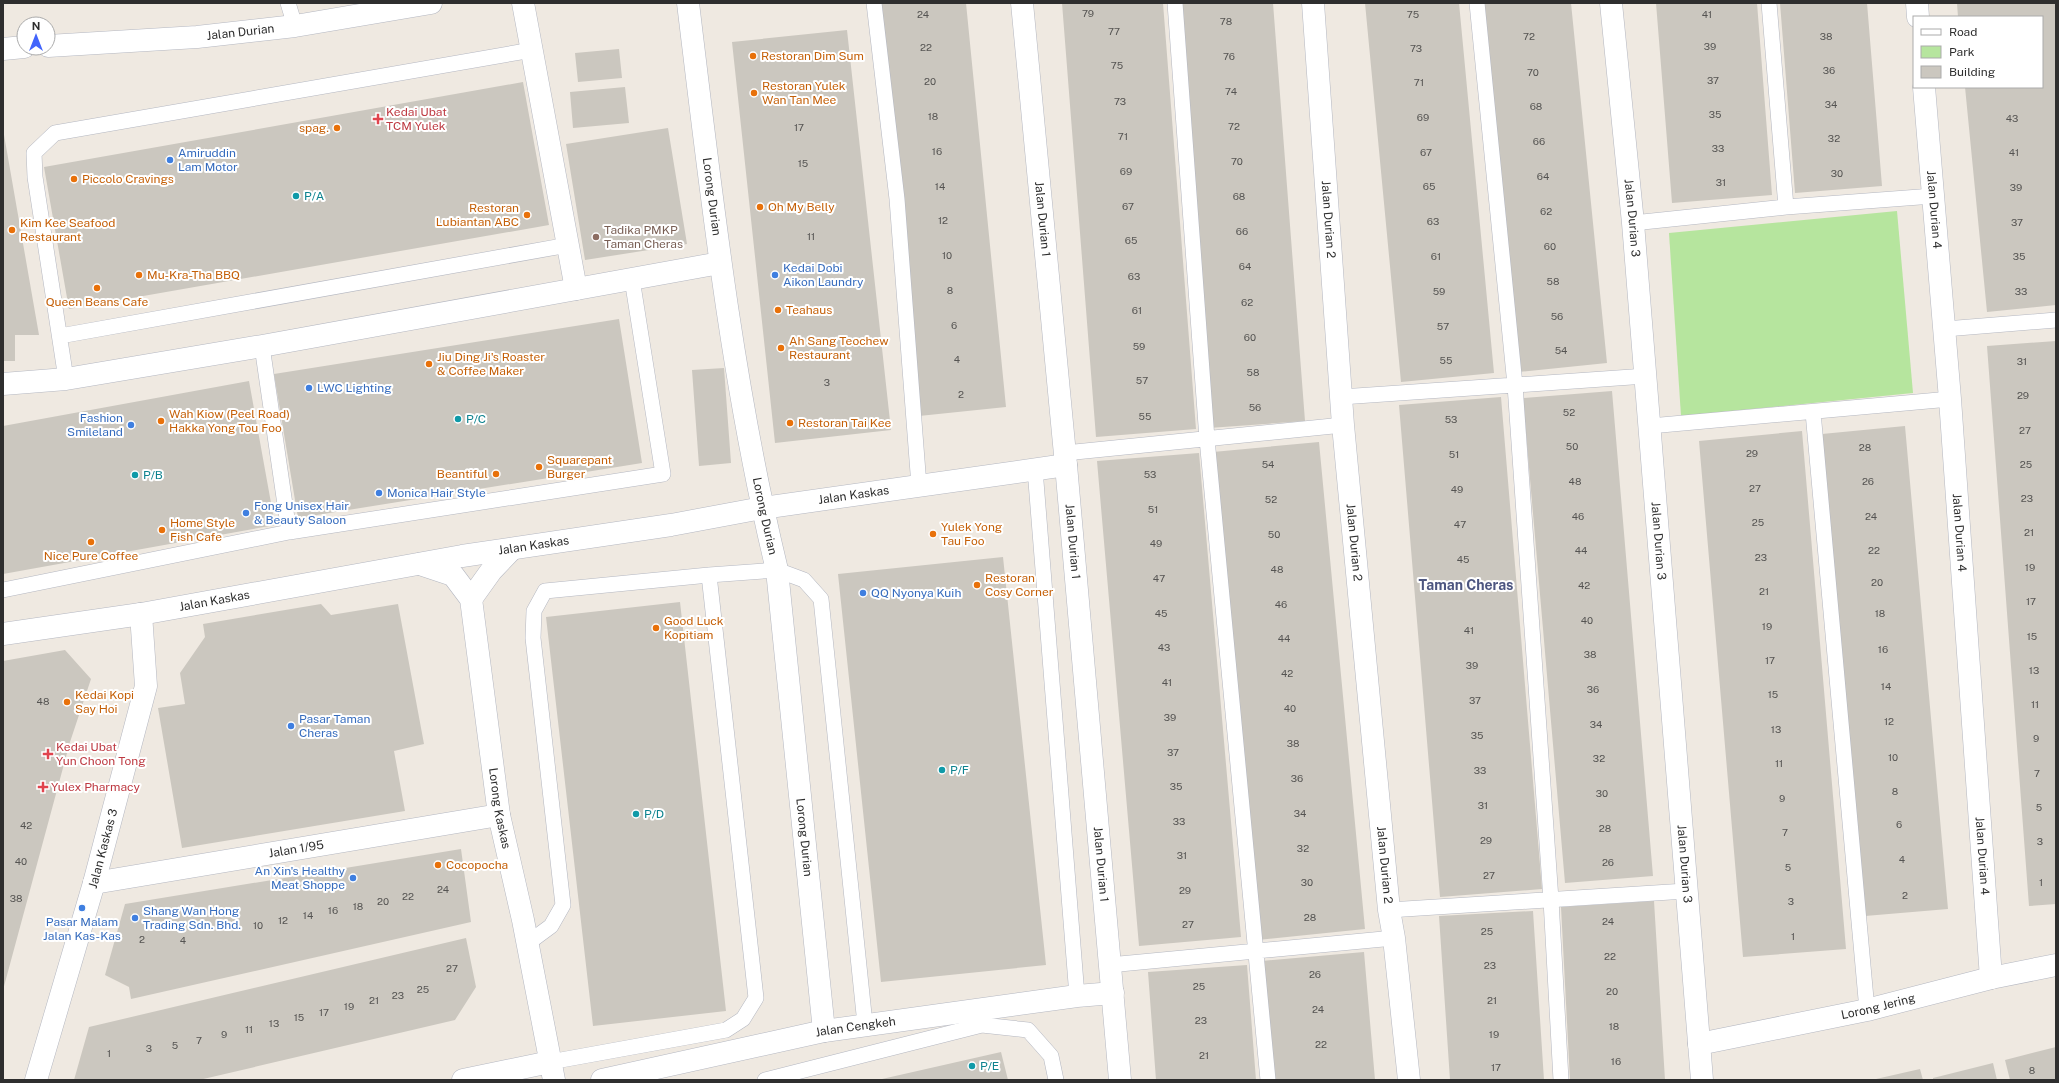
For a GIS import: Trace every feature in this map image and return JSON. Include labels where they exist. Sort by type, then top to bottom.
[{"type":"street","name":"Jalan Durian","points":[[56,46],[196,37],[295,26],[431,3]]},
{"type":"street","points":[[523,3],[576,289]]},
{"type":"street","name":"Lorong Durian","points":[[688,3],[720,263],[762,508],[777,570],[824,1031]]},
{"type":"street","name":"Jalan Durian 1","points":[[1022,3],[1065,459],[1120,1080]]},
{"type":"street","name":"Jalan Durian 2","points":[[1313,3],[1343,425],[1389,910],[1394,938],[1409,1080]]},
{"type":"street","name":"Jalan Durian 3","points":[[1611,3],[1633,223],[1646,376],[1702,1080]]},
{"type":"street","points":[[1917,3],[1918,16]]},
{"type":"street","points":[[3,49],[16,48]]},
{"type":"street","name":"Jalan Durian 4","points":[[1924,88],[1945,329],[1991,978]]},
{"type":"street","points":[[3,384],[66,379],[262,346],[720,263]]},
{"type":"street","name":"Jalan Kaskas","points":[[3,634],[140,614],[419,564],[671,525],[762,508],[1035,469],[1065,459]]},
{"type":"street","points":[[419,564],[452,575],[471,599],[491,571],[512,549]]},
{"type":"street","name":"Lorong Kaskas","points":[[471,599],[499,815],[528,943],[552,1071]]},
{"type":"street","name":"Jalan Kaskas 3","points":[[36,1080],[94,883],[146,686],[140,614]]},
{"type":"street","name":"Jalan 1/95","points":[[94,883],[499,815]]},
{"type":"street","name":"Lorong Jering","points":[[1699,1044],[1867,1010],[1991,978],[2056,965]]},
{"type":"street","name":"Jalan Cengkeh","points":[[602,1080],[824,1031],[865,1024],[1077,996],[1113,993]]},
{"type":"street","points":[[463,1080],[552,1071]]},
{"type":"lane","points":[[288,3],[295,26]]},
{"type":"lane","points":[[874,3],[897,199],[919,486]]},
{"type":"lane","points":[[1175,3],[1207,439],[1268,1080]]},
{"type":"lane","points":[[1477,3],[1515,385],[1551,900],[1561,1080]]},
{"type":"lane","points":[[1769,3],[1786,207]]},
{"type":"lane","points":[[66,379],[35,177],[34,153],[55,133],[532,50]]},
{"type":"lane","points":[[1633,223],[1786,207],[1933,196]]},
{"type":"lane","points":[[60,336],[568,245]]},
{"type":"lane","points":[[3,590],[289,532],[663,474],[632,279]]},
{"type":"lane","points":[[1945,329],[2056,320]]},
{"type":"lane","points":[[262,346],[289,532]]},
{"type":"lane","points":[[1341,397],[1646,376]]},
{"type":"lane","points":[[1650,426],[1950,399]]},
{"type":"lane","points":[[1813,412],[1867,1010]]},
{"type":"lane","points":[[1065,459],[1207,439],[1343,425]]},
{"type":"lane","points":[[1035,469],[1077,996]]},
{"type":"lane","points":[[528,943],[551,926],[563,905],[533,638],[534,611],[545,591],[777,570],[804,580],[821,599],[865,1024]]},
{"type":"lane","points":[[552,1071],[726,1030],[743,1019],[756,998],[709,575]]},
{"type":"lane","points":[[1389,910],[1686,891]]},
{"type":"lane","points":[[1109,965],[1394,938]]},
{"type":"lane","points":[[765,1080],[982,1025],[1028,1030],[1051,1056],[1056,1080]]},
{"type":"green space","points":[[1897,211],[1913,393],[1681,416],[1669,233]]},
{"type":"building","points":[[878,3],[966,3],[1006,407],[919,416]]},
{"type":"building","points":[[1062,3],[1163,3],[1196,429],[1096,437]]},
{"type":"building","points":[[1177,3],[1273,3],[1305,421],[1209,428]]},
{"type":"building","points":[[1365,3],[1459,3],[1494,373],[1401,382]]},
{"type":"building","points":[[1481,3],[1571,3],[1607,363],[1518,372]]},
{"type":"building","points":[[1656,3],[1757,3],[1772,195],[1672,203]]},
{"type":"building","points":[[1780,3],[1867,3],[1882,186],[1795,193]]},
{"type":"building","points":[[1957,3],[2056,3],[2056,305],[1987,312],[1965,88],[2043,88],[2043,16],[1958,16]]},
{"type":"building","points":[[847,30],[891,430],[775,443],[732,42]]},
{"type":"building","points":[[619,49],[622,78],[578,82],[575,53]]},
{"type":"building","name":"P/A","points":[[523,82],[549,225],[69,309],[44,167]]},
{"type":"building","points":[[625,87],[629,123],[573,128],[570,92]]},
{"type":"building","points":[[668,128],[687,244],[585,260],[566,144]]},
{"type":"building","name":"Kim Kee Seafood Restaurant","points":[[3,129],[39,335],[15,335],[15,361],[3,361]]},
{"type":"building","name":"P/C","points":[[619,319],[642,463],[298,518],[274,374]]},
{"type":"building","points":[[2056,341],[2056,904],[2029,906],[1987,346]]},
{"type":"building","points":[[724,368],[731,463],[699,466],[692,370]]},
{"type":"building","name":"P/B","points":[[249,381],[275,525],[3,574],[3,426]]},
{"type":"building","points":[[1612,391],[1653,876],[1565,883],[1523,398]]},
{"type":"building","points":[[1501,397],[1542,889],[1440,897],[1399,405]]},
{"type":"building","points":[[1905,426],[1948,909],[1865,916],[1822,434]]},
{"type":"building","points":[[1802,431],[1846,949],[1743,957],[1699,441]]},
{"type":"building","points":[[1319,442],[1365,929],[1258,940],[1213,452]]},
{"type":"building","points":[[1199,453],[1241,937],[1139,946],[1097,461]]},
{"type":"building","name":"P/F","points":[[1003,557],[1046,965],[881,982],[838,574]]},
{"type":"building","name":"P/D","points":[[680,602],[726,1011],[593,1026],[546,617]]},
{"type":"building","name":"Pasar Taman Cheras","points":[[321,604],[331,615],[398,604],[424,744],[394,751],[405,811],[182,848],[158,708],[185,704],[180,673],[205,637],[203,624]]},
{"type":"building","points":[[65,650],[91,679],[70,742],[3,990],[3,661]]},
{"type":"building","points":[[461,849],[471,922],[131,999],[129,987],[105,975],[125,904]]},
{"type":"building","points":[[1654,901],[1665,1080],[1570,1080],[1561,907]]},
{"type":"building","points":[[1533,911],[1544,1080],[1450,1080],[1439,916]]},
{"type":"building","points":[[466,938],[476,987],[455,1020],[199,1080],[74,1080],[89,1027]]},
{"type":"building","points":[[1364,952],[1375,1080],[1273,1080],[1262,961]]},
{"type":"building","points":[[1247,965],[1256,1080],[1156,1080],[1148,972]]},
{"type":"building","points":[[2056,1047],[2056,1080],[2010,1080],[2005,1060]]},
{"type":"building","name":"P/E","points":[[1001,1052],[1008,1080],[882,1080],[882,1079]]},
{"type":"building","points":[[1993,1063],[1997,1080],[1933,1080],[1933,1078]]},
{"type":"building","points":[[1920,1069],[1923,1080],[1876,1080],[1876,1079]]},
{"type":"place","name":"Restoran Dim Sum","points":[[753,56]]},
{"type":"place","name":"Restoran Yulek Wan Tan Mee","points":[[754,93]]},
{"type":"place","name":"Kedai Ubat TCM Yulek","points":[[378,119]]},
{"type":"place","name":"spag.","points":[[337,128]]},
{"type":"place","name":"Amiruddin Lam Motor","points":[[170,160]]},
{"type":"place","name":"Piccolo Cravings","points":[[74,179]]},
{"type":"place","name":"P/A","points":[[296,196]]},
{"type":"place","name":"Oh My Belly","points":[[760,207]]},
{"type":"place","name":"Restoran Lubiantan ABC","points":[[527,215]]},
{"type":"place","name":"Kim Kee Seafood Restaurant","points":[[12,230]]},
{"type":"place","name":"Tadika PMKP Taman Cheras","points":[[596,237]]},
{"type":"place","name":"Mu-Kra-Tha BBQ","points":[[139,275]]},
{"type":"place","name":"Kedai Dobi Aikon Laundry","points":[[775,275]]},
{"type":"place","name":"Queen Beans Cafe","points":[[97,288]]},
{"type":"place","name":"Teahaus","points":[[778,310]]},
{"type":"place","name":"Ah Sang Teochew Restaurant","points":[[781,348]]},
{"type":"place","name":"Jiu Ding Ji's Roaster & Coffee Maker","points":[[429,364]]},
{"type":"place","name":"LWC Lighting","points":[[309,388]]},
{"type":"place","name":"P/C","points":[[458,419]]},
{"type":"place","name":"Wah Kiow (Peel Road) Hakka Yong Tou Foo","points":[[161,421]]},
{"type":"place","name":"Restoran Tai Kee","points":[[790,423]]},
{"type":"place","name":"Fashion Smileland","points":[[131,425]]},
{"type":"place","name":"Squarepant Burger","points":[[539,467]]},
{"type":"place","name":"Beantiful","points":[[496,474]]},
{"type":"place","name":"P/B","points":[[135,475]]},
{"type":"place","name":"Monica Hair Style","points":[[379,493]]},
{"type":"place","name":"Fong Unisex Hair & Beauty Saloon","points":[[246,513]]},
{"type":"place","name":"Home Style Fish Cafe","points":[[162,530]]},
{"type":"place","name":"Yulek Yong Tau Foo","points":[[933,534]]},
{"type":"place","name":"Nice Pure Coffee","points":[[91,542]]},
{"type":"place","name":"Restoran Cosy Corner","points":[[977,585]]},
{"type":"place","name":"QQ Nyonya Kuih","points":[[863,593]]},
{"type":"place","name":"Good Luck Kopitiam","points":[[656,628]]},
{"type":"place","name":"Kedai Kopi Say Hoi","points":[[67,702]]},
{"type":"place","name":"Pasar Taman Cheras","points":[[291,726]]},
{"type":"place","name":"Kedai Ubat Yun Choon Tong","points":[[48,754]]},
{"type":"place","name":"P/F","points":[[942,770]]},
{"type":"place","name":"Yulex Pharmacy","points":[[43,787]]},
{"type":"place","name":"P/D","points":[[636,814]]},
{"type":"place","name":"Cocopocha","points":[[438,865]]},
{"type":"place","name":"An Xin's Healthy Meat Shoppe","points":[[353,878]]},
{"type":"place","name":"Pasar Malam Jalan Kas-Kas","points":[[82,908]]},
{"type":"place","name":"Shang Wan Hong Trading Sdn. Bhd.","points":[[135,918]]},
{"type":"place","name":"P/E","points":[[972,1066]]},
{"type":"district","name":"Taman Cheras","points":[[1466,585]]}]
